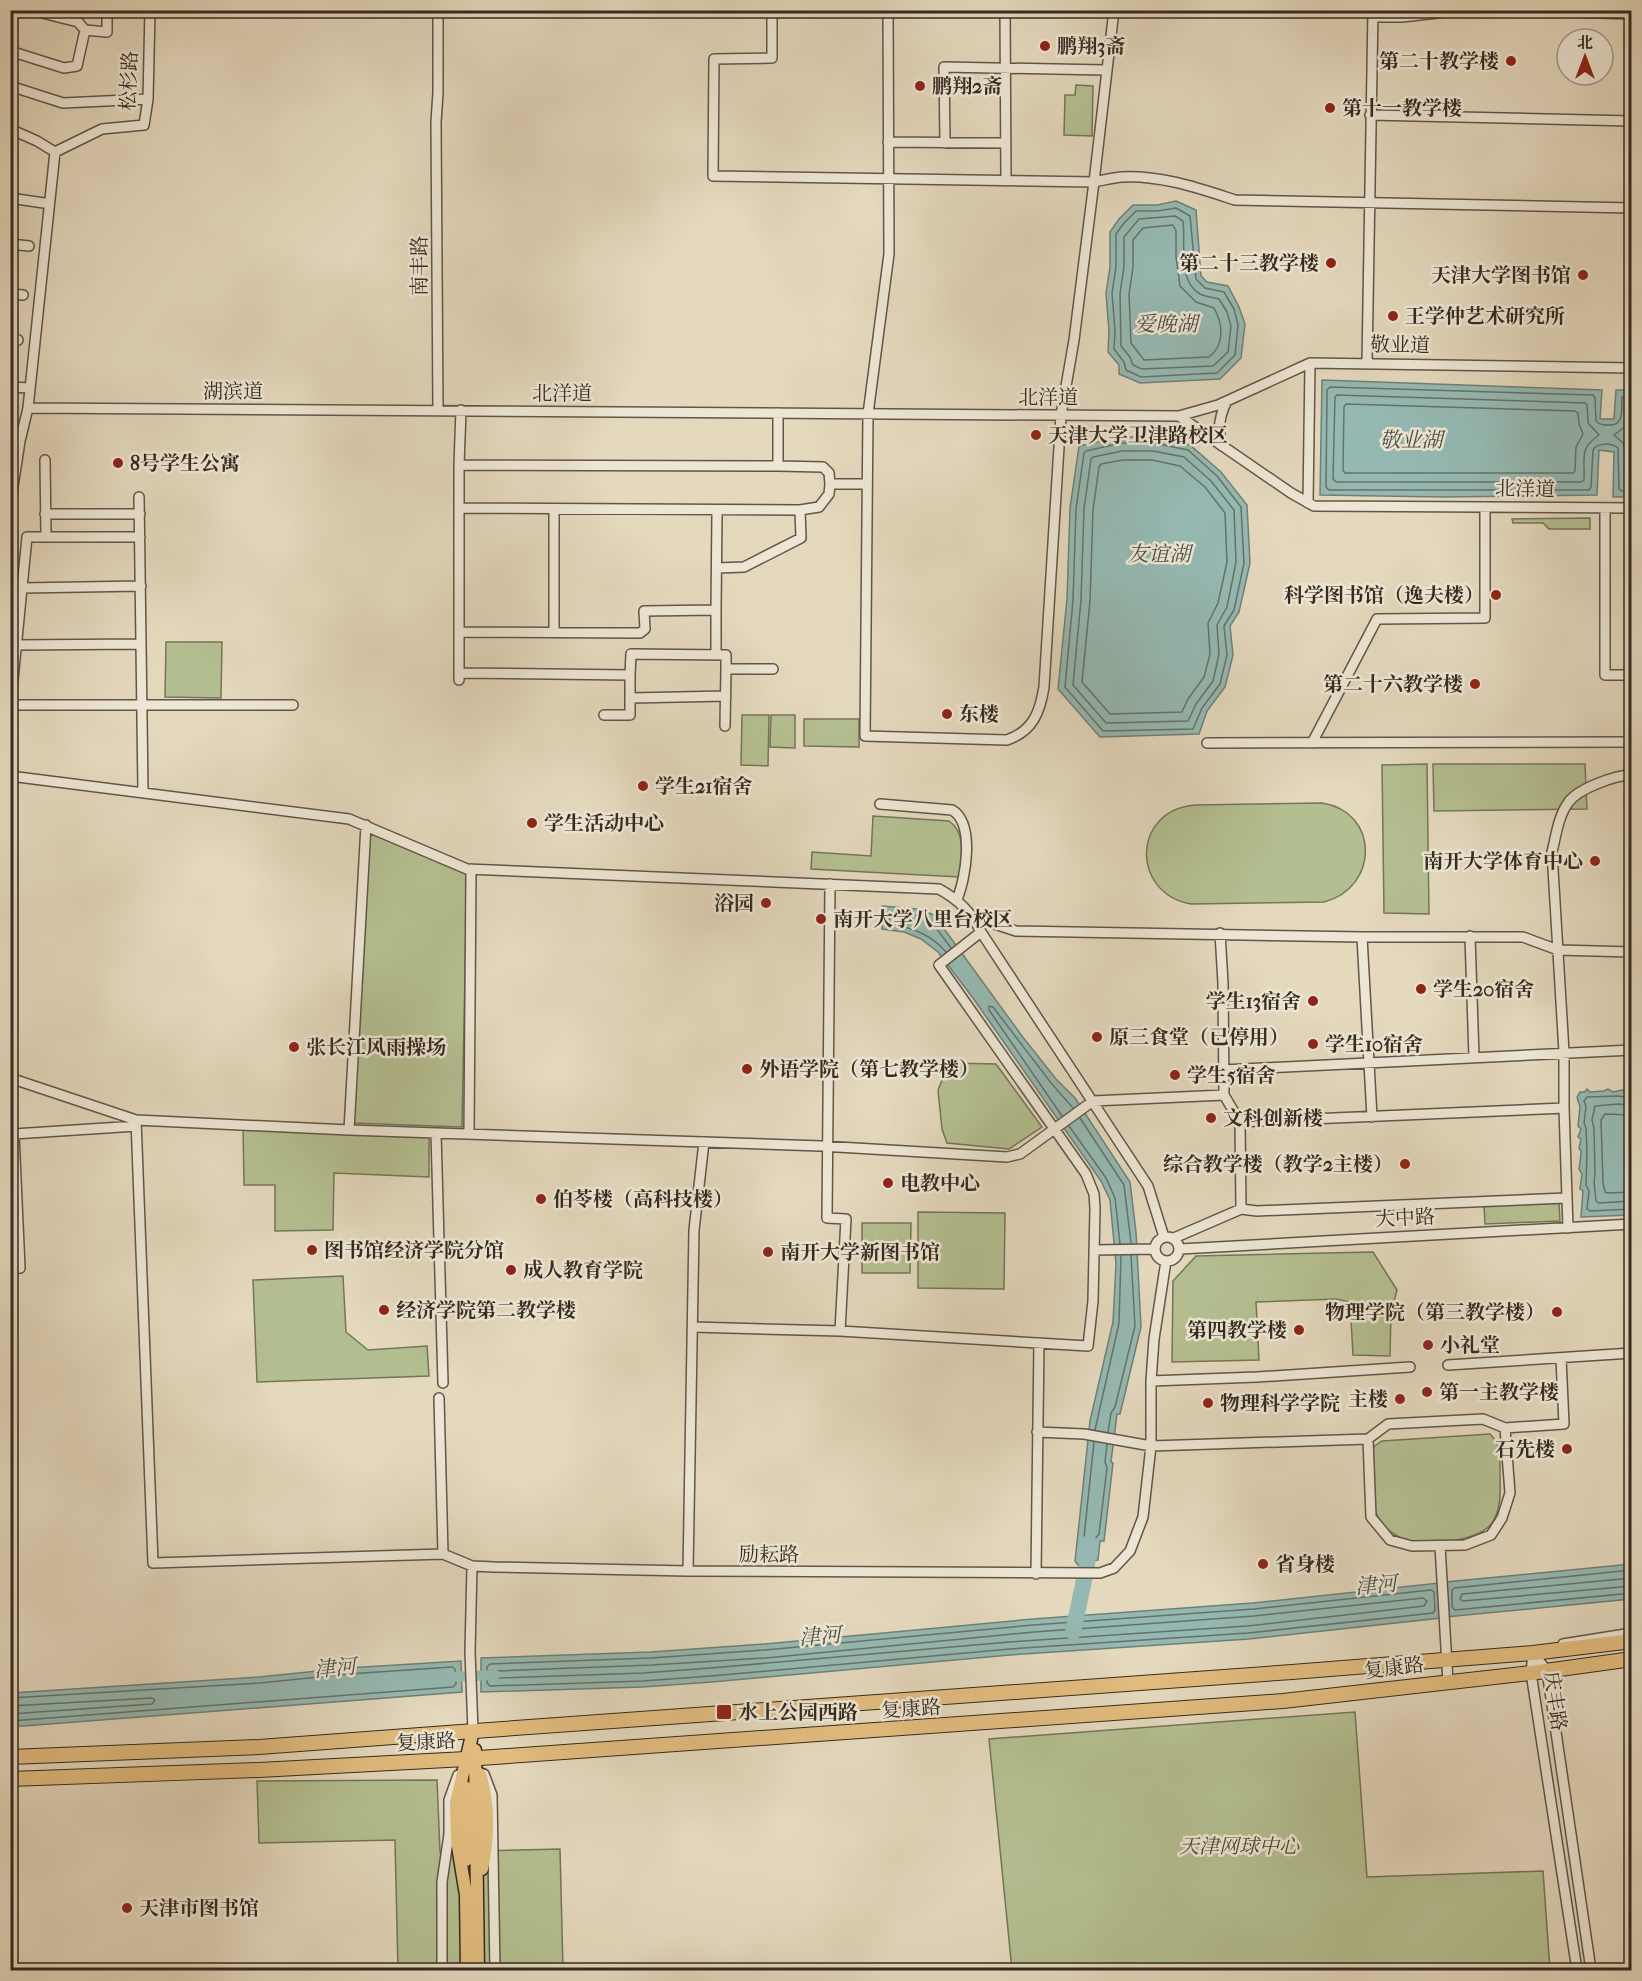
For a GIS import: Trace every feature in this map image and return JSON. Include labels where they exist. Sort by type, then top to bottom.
[{"type":"highway","name":"复康路","points":[[10,1757],[259,1747],[1447,1660],[1533,1653],[1632,1641]]},
{"type":"highway","name":"复康路","points":[[10,1779],[259,1770],[471,1759],[1283,1701],[1548,1671],[1632,1659]]},
{"type":"main road","points":[[473,1731],[471,1759],[472,1894],[478,1971]]},
{"type":"main road","points":[[467,1971],[472,1894],[457,1840],[456,1803],[471,1759]]},
{"type":"street","points":[[30,10],[78,22],[85,30],[107,32],[107,10]]},
{"type":"street","name":"松杉路","points":[[55,152],[102,129],[144,125],[148,99],[150,10]]},
{"type":"street","points":[[335,10],[435,11]]},
{"type":"street","points":[[772,10],[772,58],[714,59],[713,177],[1094,182],[1120,177],[1158,178],[1235,200],[1632,208]]},
{"type":"street","points":[[888,10],[890,254],[868,414],[865,736],[1008,740],[1031,726],[1036,718],[1044,687],[1061,415],[1074,340],[1114,10]]},
{"type":"street","points":[[1005,10],[1006,181]]},
{"type":"street","points":[[1367,363],[1373,14],[1413,17],[1464,10]]},
{"type":"street","points":[[1508,10],[1632,14]]},
{"type":"street","name":"南丰路","points":[[435,11],[438,93],[436,122],[438,410]]},
{"type":"street","points":[[10,51],[64,68],[77,66],[85,30]]},
{"type":"street","points":[[945,143],[944,67],[1106,70]]},
{"type":"street","points":[[10,86],[63,103],[148,99]]},
{"type":"street","points":[[1370,115],[1632,120]]},
{"type":"street","points":[[10,129],[55,152],[28,408],[13,478],[10,506]]},
{"type":"street","points":[[888,142],[1006,143]]},
{"type":"street","points":[[10,198],[44,203]]},
{"type":"street","points":[[10,244],[29,246]]},
{"type":"street","points":[[10,294],[23,296]]},
{"type":"street","points":[[1308,503],[1310,363]]},
{"type":"street","name":"敬业道","points":[[1179,416],[1206,410],[1310,363],[1632,368]]},
{"type":"street","points":[[10,387],[30,388]]},
{"type":"street","points":[[1222,446],[1219,432],[1220,419],[1227,401]]},
{"type":"street","name":"湖滨道","points":[[28,408],[438,410]]},
{"type":"street","name":"北洋道","points":[[438,410],[1179,416],[1291,494],[1314,506],[1632,508]]},
{"type":"street","points":[[462,410],[459,465],[459,677],[630,675]]},
{"type":"street","points":[[778,413],[778,466]]},
{"type":"street","points":[[10,434],[22,435]]},
{"type":"street","points":[[45,460],[46,536]]},
{"type":"street","points":[[459,465],[823,467],[828,473],[830,484],[829,494],[819,507],[800,510],[459,508]]},
{"type":"street","points":[[830,484],[867,484]]},
{"type":"street","points":[[139,497],[143,792]]},
{"type":"street","points":[[1312,743],[1377,619],[1485,618],[1485,507]]},
{"type":"street","points":[[1605,508],[1605,675],[1632,675]]},
{"type":"street","points":[[554,509],[554,632]]},
{"type":"street","points":[[717,568],[744,567],[801,538],[800,510]]},
{"type":"street","points":[[716,654],[717,513]]},
{"type":"street","points":[[45,514],[140,514]]},
{"type":"street","points":[[10,710],[27,537],[140,537]]},
{"type":"street","points":[[22,588],[141,586]]},
{"type":"street","points":[[459,632],[640,633],[645,629],[644,611],[716,610]]},
{"type":"street","points":[[604,714],[630,714],[631,633]]},
{"type":"street","points":[[16,645],[141,644]]},
{"type":"street","points":[[631,654],[726,654],[725,726]]},
{"type":"street","points":[[726,669],[773,669]]},
{"type":"street","points":[[631,698],[726,696]]},
{"type":"street","points":[[11,705],[293,705]]},
{"type":"street","points":[[1207,743],[1632,742]]},
{"type":"street","points":[[1568,1228],[1564,1052],[1552,852],[1558,822],[1568,801],[1594,785],[1620,775],[1632,775]]},
{"type":"street","points":[[10,776],[349,819],[467,869],[939,889],[957,899],[973,916],[981,932],[1148,1186],[1169,1237],[1180,1249],[1175,1259],[1166,1261],[1158,1257],[1155,1249],[1156,1243],[1169,1237],[1241,1209],[1257,1211],[1566,1198]]},
{"type":"street","points":[[880,804],[952,810],[960,816],[964,824],[966,839],[961,889],[957,899]]},
{"type":"street","points":[[349,1130],[366,825]]},
{"type":"street","points":[[469,1134],[471,869]]},
{"type":"street","points":[[830,884],[827,1218],[846,1218],[840,1331]]},
{"type":"street","points":[[973,916],[1016,931],[1362,937],[1523,937],[1558,950],[1632,952]]},
{"type":"street","points":[[693,1326],[840,1331],[1088,1346],[1093,1301],[1094,1194],[1086,1173],[1054,1131],[939,965],[981,932]]},
{"type":"street","points":[[1220,933],[1224,1095],[1240,1122],[1241,1209]]},
{"type":"street","points":[[1470,936],[1474,1057]]},
{"type":"street","points":[[1362,937],[1372,1117]]},
{"type":"street","points":[[1224,1070],[1632,1050]]},
{"type":"street","points":[[10,1078],[136,1123]]},
{"type":"street","points":[[10,1269],[20,1268],[14,1134],[136,1123],[704,1142],[1007,1157],[1020,1155],[1093,1101],[1224,1095]]},
{"type":"street","points":[[1240,1122],[1564,1108]]},
{"type":"street","points":[[136,1123],[153,1563],[443,1554],[472,1566],[470,1652],[473,1731]]},
{"type":"street","points":[[436,1133],[443,1383]]},
{"type":"street","points":[[688,1571],[694,1230],[704,1142]]},
{"type":"street","name":"大中路","points":[[1180,1249],[1632,1224]]},
{"type":"street","points":[[1094,1250],[1155,1249]]},
{"type":"street","points":[[1150,1446],[1154,1339],[1166,1261]]},
{"type":"street","points":[[1036,1574],[1039,1343]]},
{"type":"street","points":[[1448,1365],[1632,1353]]},
{"type":"street","points":[[1037,1432],[1084,1434],[1150,1446],[1368,1439],[1388,1424],[1483,1419],[1505,1428],[1564,1424],[1561,1358]]},
{"type":"street","points":[[1151,1381],[1410,1367]]},
{"type":"street","points":[[439,1398],[443,1554]]},
{"type":"street","points":[[1368,1439],[1371,1517],[1390,1540],[1412,1546],[1465,1545],[1491,1535],[1502,1518],[1510,1493],[1505,1428]]},
{"type":"street","name":"励耘路","points":[[472,1566],[688,1571],[1093,1574],[1114,1568],[1130,1551],[1143,1517],[1150,1446]]},
{"type":"street","points":[[1440,1546],[1448,1682]]},
{"type":"street","points":[[1533,1653],[1576,1641],[1632,1633]]},
{"type":"street","name":"庆丰路","points":[[1533,1653],[1548,1671],[1591,1971]]},
{"type":"street","name":"庆丰路","points":[[1533,1653],[1531,1673],[1577,1971]]},
{"type":"street","points":[[442,1971],[442,1882],[449,1834],[449,1800],[471,1759],[488,1781],[492,1795],[495,1971]]},
{"type":"green space","points":[[1076,85],[1093,86],[1092,136],[1064,135],[1065,95],[1075,95]]},
{"type":"green space","points":[[1590,518],[1590,529],[1549,529],[1543,523],[1513,523],[1512,519]]},
{"type":"green space","points":[[166,642],[222,642],[221,698],[165,697]]},
{"type":"green space","points":[[742,715],[769,715],[768,766],[741,765]]},
{"type":"green space","points":[[771,715],[795,715],[795,748],[770,747]]},
{"type":"green space","points":[[804,719],[859,719],[859,747],[804,746]]},
{"type":"green space","points":[[1427,764],[1429,914],[1384,913],[1382,765]]},
{"type":"green space","points":[[1433,764],[1585,764],[1587,809],[1434,811]]},
{"type":"green space","points":[[1322,803],[1341,809],[1355,820],[1363,835],[1365,851],[1363,867],[1355,882],[1342,894],[1324,902],[1191,904],[1171,897],[1157,885],[1149,869],[1146,852],[1150,836],[1159,821],[1174,810],[1195,805]]},
{"type":"green space","points":[[873,816],[949,821],[955,826],[961,839],[959,877],[811,869],[812,852],[871,856]]},
{"type":"green space","points":[[369,833],[467,872],[462,1127],[352,1123]]},
{"type":"green space","points":[[949,1063],[996,1064],[1042,1127],[1009,1149],[947,1143],[942,1129],[938,1090]]},
{"type":"green space","points":[[243,1125],[429,1131],[429,1177],[334,1173],[333,1230],[275,1231],[275,1185],[244,1185]]},
{"type":"green space","points":[[1559,1202],[1560,1221],[1485,1224],[1484,1206]]},
{"type":"green space","points":[[918,1212],[1005,1213],[1004,1289],[918,1288]]},
{"type":"green space","points":[[862,1223],[911,1223],[910,1273],[862,1273]]},
{"type":"green space","points":[[1373,1252],[1397,1290],[1391,1314],[1390,1356],[1353,1355],[1350,1302],[1336,1299],[1256,1302],[1259,1360],[1172,1362],[1173,1281],[1196,1256]]},
{"type":"green space","points":[[343,1276],[346,1332],[368,1350],[427,1346],[429,1376],[257,1382],[253,1280]]},
{"type":"green space","points":[[1490,1434],[1499,1452],[1500,1492],[1495,1517],[1486,1529],[1478,1534],[1456,1540],[1424,1543],[1404,1539],[1384,1526],[1378,1517],[1373,1501],[1372,1448],[1382,1441]]},
{"type":"green space","name":"天津网球中心","points":[[1355,1712],[1367,1877],[1543,1871],[1550,1970],[1012,1970],[989,1739]]},
{"type":"green space","points":[[437,1780],[440,1852],[560,1849],[563,1970],[398,1970],[395,1840],[259,1843],[257,1781]]},
{"type":"water","name":"爱晚湖","points":[[1176,201],[1196,210],[1201,276],[1207,282],[1228,286],[1239,307],[1245,324],[1241,358],[1220,379],[1140,383],[1119,374],[1119,365],[1108,352],[1106,293],[1110,267],[1110,232],[1133,205],[1157,205]]},
{"type":"water","name":"敬业湖","points":[[1322,380],[1602,390],[1600,419],[1614,419],[1616,390],[1631,390],[1631,497],[1613,497],[1614,452],[1599,450],[1597,495],[1442,497],[1320,495]]},
{"type":"water","name":"友谊湖","points":[[1120,437],[1154,437],[1190,445],[1221,472],[1247,505],[1250,563],[1239,612],[1230,626],[1233,655],[1225,687],[1207,711],[1199,734],[1100,737],[1058,689],[1067,599],[1070,508],[1079,446]]},
{"type":"water","points":[[882,906],[917,909],[934,915],[1022,1036],[1056,1079],[1075,1098],[1130,1182],[1136,1232],[1141,1327],[1120,1414],[1117,1414],[1104,1541],[1100,1541],[1098,1560],[1087,1564],[1078,1565],[1075,1561],[1090,1421],[1113,1322],[1116,1264],[1110,1200],[1101,1181],[973,998],[938,952],[921,939],[904,932],[882,929]]},
{"type":"water","points":[[1587,1089],[1590,1092],[1608,1089],[1613,1092],[1622,1090],[1631,1093],[1631,1215],[1581,1217],[1583,1191],[1580,1189],[1582,1174],[1579,1169],[1581,1139],[1578,1137],[1581,1129],[1578,1126],[1580,1107],[1577,1097],[1580,1092],[1585,1092]]},
{"type":"water","points":[[1631,1564],[1631,1599],[1446,1617],[1446,1582]]},
{"type":"water","points":[[1439,1583],[1441,1618],[1249,1639],[1010,1655],[712,1682],[643,1687],[481,1692],[481,1658],[651,1652],[765,1644],[1033,1619],[1253,1603]]},
{"type":"water","points":[[461,1661],[462,1692],[11,1727],[11,1693]]},
{"type":"waterway","points":[[1073,1632],[1087,1566],[1089,1543]]},
{"type":"waterway","name":"津河","points":[[448,1677],[495,1675]]},
{"type":"place","name":"鹏翔3斋","points":[[1045,46]]},
{"type":"place","name":"第二十教学楼","points":[[1511,61]]},
{"type":"place","name":"鹏翔2斋","points":[[920,86]]},
{"type":"place","name":"第十一教学楼","points":[[1330,108]]},
{"type":"place","name":"第二十三教学楼","points":[[1331,263]]},
{"type":"place","name":"天津大学图书馆","points":[[1583,275]]},
{"type":"place","name":"王学仲艺术研究所","points":[[1393,316]]},
{"type":"place","name":"天津大学卫津路校区","points":[[1036,435]]},
{"type":"place","name":"8号学生公寓","points":[[118,463]]},
{"type":"place","name":"科学图书馆（逸夫楼）","points":[[1496,595]]},
{"type":"place","name":"第二十六教学楼","points":[[1475,684]]},
{"type":"place","name":"东楼","points":[[947,714]]},
{"type":"place","name":"学生21宿舍","points":[[643,786]]},
{"type":"place","name":"学生活动中心","points":[[532,823]]},
{"type":"place","name":"南开大学体育中心","points":[[1595,861]]},
{"type":"place","name":"浴园","points":[[766,903]]},
{"type":"place","name":"南开大学八里台校区","points":[[821,919]]},
{"type":"place","name":"学生20宿舍","points":[[1421,989]]},
{"type":"place","name":"学生13宿舍","points":[[1313,1001]]},
{"type":"place","name":"原三食堂（已停用）","points":[[1097,1037]]},
{"type":"place","name":"学生10宿舍","points":[[1313,1044]]},
{"type":"place","name":"张长江风雨操场","points":[[294,1047]]},
{"type":"place","name":"外语学院（第七教学楼）","points":[[747,1069]]},
{"type":"place","name":"学生5宿舍","points":[[1175,1075]]},
{"type":"place","name":"文科创新楼","points":[[1211,1118]]},
{"type":"place","name":"综合教学楼（教学2主楼）","points":[[1405,1164]]},
{"type":"place","name":"电教中心","points":[[888,1183]]},
{"type":"place","name":"伯苓楼（高科技楼）","points":[[541,1199]]},
{"type":"place","name":"图书馆经济学院分馆","points":[[312,1250]]},
{"type":"place","name":"南开大学新图书馆","points":[[768,1252]]},
{"type":"place","name":"成人教育学院","points":[[511,1270]]},
{"type":"place","name":"经济学院第二教学楼","points":[[384,1310]]},
{"type":"place","name":"物理学院（第三教学楼）","points":[[1557,1312]]},
{"type":"place","name":"第四教学楼","points":[[1299,1330]]},
{"type":"place","name":"小礼堂","points":[[1428,1345]]},
{"type":"place","name":"第一主教学楼","points":[[1427,1392]]},
{"type":"place","name":"主楼","points":[[1400,1399]]},
{"type":"place","name":"物理科学学院","points":[[1208,1403]]},
{"type":"place","name":"石先楼","points":[[1567,1449]]},
{"type":"place","name":"省身楼","points":[[1263,1564]]},
{"type":"place","name":"水上公园西路","points":[[724,1712]]},
{"type":"place","name":"天津市图书馆","points":[[127,1908]]}]
